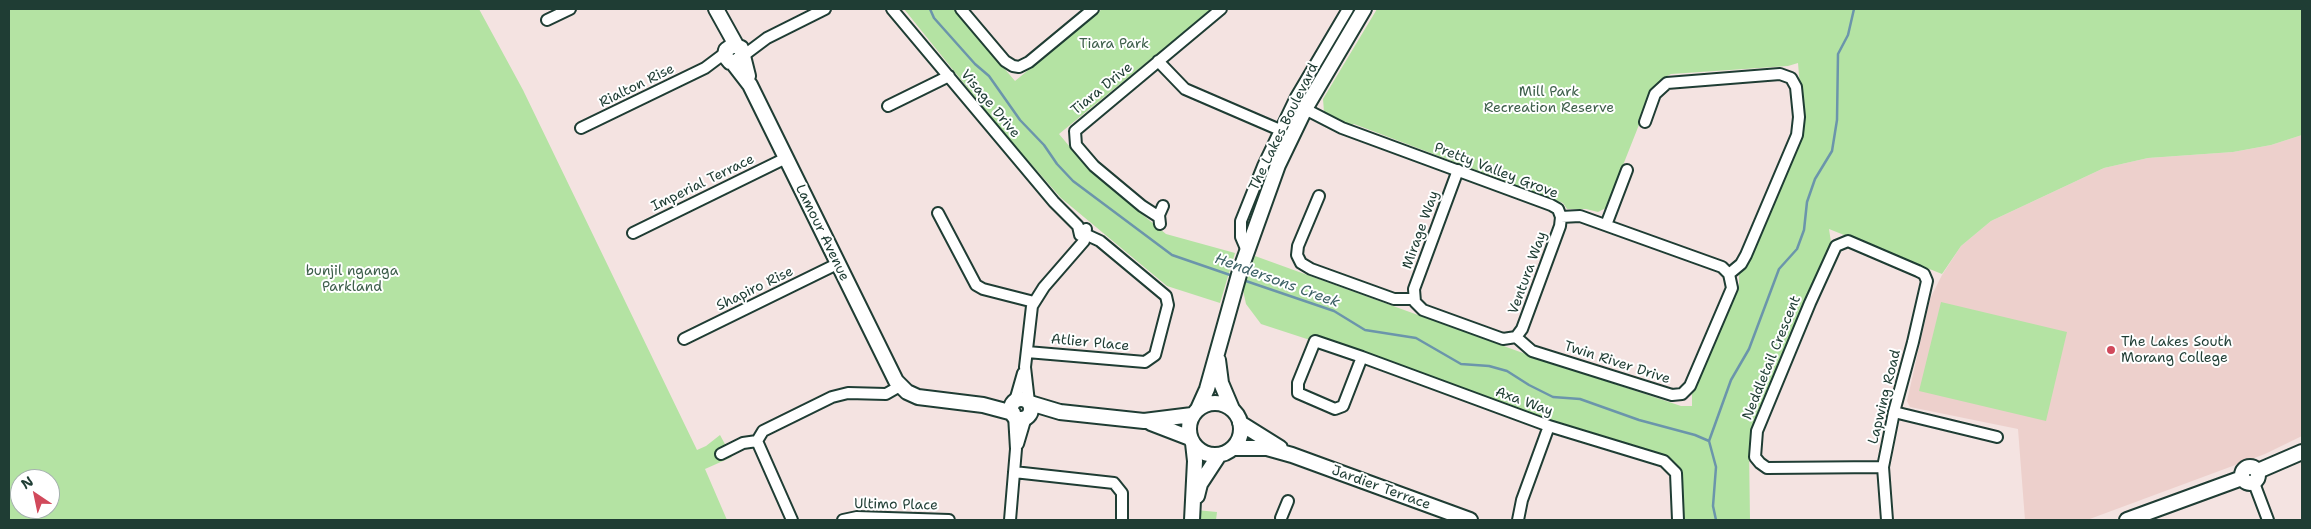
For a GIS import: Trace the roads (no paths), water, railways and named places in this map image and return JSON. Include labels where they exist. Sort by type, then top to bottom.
[{"type":"street","points":[[547,20],[570,9]]},
{"type":"street","name":"Rialton Rise","points":[[581,128],[825,9]]},
{"type":"street","points":[[961,9],[1005,61],[1019,67],[1029,62],[1093,9]]},
{"type":"street","name":"Tiara Drive","points":[[1163,206],[1159,220],[1094,166],[1076,145],[1073,136],[1083,122],[1221,9]]},
{"type":"street","name":"The Lakes Boulevard","points":[[1247,252],[1241,237],[1241,221],[1280,130],[1310,71],[1348,9]]},
{"type":"street","name":"The Lakes Boulevard","points":[[1195,412],[1207,388],[1238,278],[1258,222],[1309,111],[1364,9]]},
{"type":"street","name":"The Lakes Boulevard","points":[[1309,111],[1374,9]]},
{"type":"street","name":"Visage Drive","points":[[893,10],[1084,235],[1100,241],[1166,296],[1168,305],[1155,355],[1150,360]]},
{"type":"street","name":"Lamour Avenue","points":[[718,13],[734,54],[898,383]]},
{"type":"street","points":[[1158,61],[1185,89],[1280,130]]},
{"type":"street","points":[[1645,122],[1656,94],[1667,83],[1780,74],[1788,76],[1794,81],[1799,117],[1797,135],[1746,255],[1741,264],[1730,274]]},
{"type":"street","points":[[888,106],[949,76]]},
{"type":"street","name":"Pretty Valley Grove","points":[[1309,111],[1342,128],[1551,204],[1558,210],[1561,217],[1580,216],[1722,267],[1730,274]]},
{"type":"street","name":"Imperial Terrace","points":[[633,233],[786,158]]},
{"type":"street","name":"Mirage Way","points":[[1413,299],[1414,289],[1458,170]]},
{"type":"street","points":[[1606,225],[1627,170]]},
{"type":"street","points":[[1319,196],[1298,246],[1297,255],[1301,263],[1310,269],[1394,299],[1413,299],[1423,310],[1503,339],[1516,336]]},
{"type":"street","points":[[938,213],[976,285],[983,289],[1034,302]]},
{"type":"street","name":"Ventura Way","points":[[1516,336],[1522,329],[1560,226],[1561,217]]},
{"type":"street","points":[[1010,520],[1030,317],[1034,302],[1084,235]]},
{"type":"street","name":"Neddletail Crescent","points":[[1883,467],[1767,468],[1755,457],[1757,430],[1836,246],[1848,242],[1918,271],[1924,274],[1926,281]]},
{"type":"street","name":"Shapiro Rise","points":[[684,339],[838,264]]},
{"type":"street","name":"Twin River Drive","points":[[1516,336],[1532,351],[1672,395],[1682,394],[1690,386],[1732,288],[1730,274]]},
{"type":"street","name":"Lapwing Road","points":[[1887,520],[1883,467],[1894,412],[1913,342],[1926,281]]},
{"type":"street","name":"Axa Way","points":[[1362,357],[1345,403],[1335,409],[1304,397],[1297,391],[1298,383],[1315,341],[1362,357],[1549,426],[1664,461],[1676,473],[1678,520]]},
{"type":"street","name":"Atlier Place","points":[[1026,352],[1141,362],[1150,360]]},
{"type":"street","name":"The Lakes Boulevard","points":[[1217,354],[1221,383],[1232,409]]},
{"type":"street","points":[[792,520],[757,441],[759,434],[832,397],[848,393],[886,394],[898,383],[913,396],[922,399],[1144,420],[1195,412],[1211,403],[1219,403],[1232,409],[1240,423],[1240,436],[1233,448],[1219,455],[1200,484],[1192,514]]},
{"type":"street","points":[[1192,514],[1195,461],[1189,422],[1195,412]]},
{"type":"street","points":[[1894,412],[1997,437]]},
{"type":"street","points":[[1144,420],[1191,441],[1204,453],[1219,455]]},
{"type":"street","name":"Jardier Terrace","points":[[1240,423],[1292,455]]},
{"type":"street","points":[[1518,520],[1522,500],[1549,426]]},
{"type":"street","points":[[721,454],[743,443],[757,441]]},
{"type":"street","name":"Jardier Terrace","points":[[1233,448],[1267,448],[1292,455],[1470,520]]},
{"type":"street","points":[[2127,520],[2251,477],[2302,452]]},
{"type":"street","points":[[1014,472],[1114,483],[1122,492],[1122,520]]},
{"type":"street","points":[[2251,477],[2268,520]]},
{"type":"street","points":[[1510,520],[1522,500]]},
{"type":"street","points":[[1283,520],[1288,501]]},
{"type":"street","name":"Ultimo Place","points":[[843,520],[857,517],[949,520]]},
{"type":"waterway","name":"Hendersons Creek","points":[[930,9],[934,18],[975,64],[989,76],[1020,120],[1044,145],[1057,164],[1073,181],[1172,255],[1233,276]]},
{"type":"waterway","points":[[1709,441],[1731,380],[1749,349],[1779,269],[1797,249],[1804,230],[1807,202],[1815,179],[1832,151],[1837,120],[1838,54],[1848,35],[1854,9]]},
{"type":"waterway","name":"Hendersons Creek","points":[[1243,280],[1334,311],[1365,330],[1416,338],[1461,364],[1489,366],[1507,371],[1553,397],[1580,399],[1639,420],[1695,435],[1709,441],[1716,467],[1713,506],[1716,520]]},
{"type":"place","name":"The Lakes South Morang College","points":[[2111,350]]},
{"type":"park label","name":"Tiara Park","points":[[1114,44]]},
{"type":"park label","name":"Mill Park Recreation Reserve","points":[[1549,100]]},
{"type":"park label","name":"bunjil nganga Parkland","points":[[352,280]]}]
